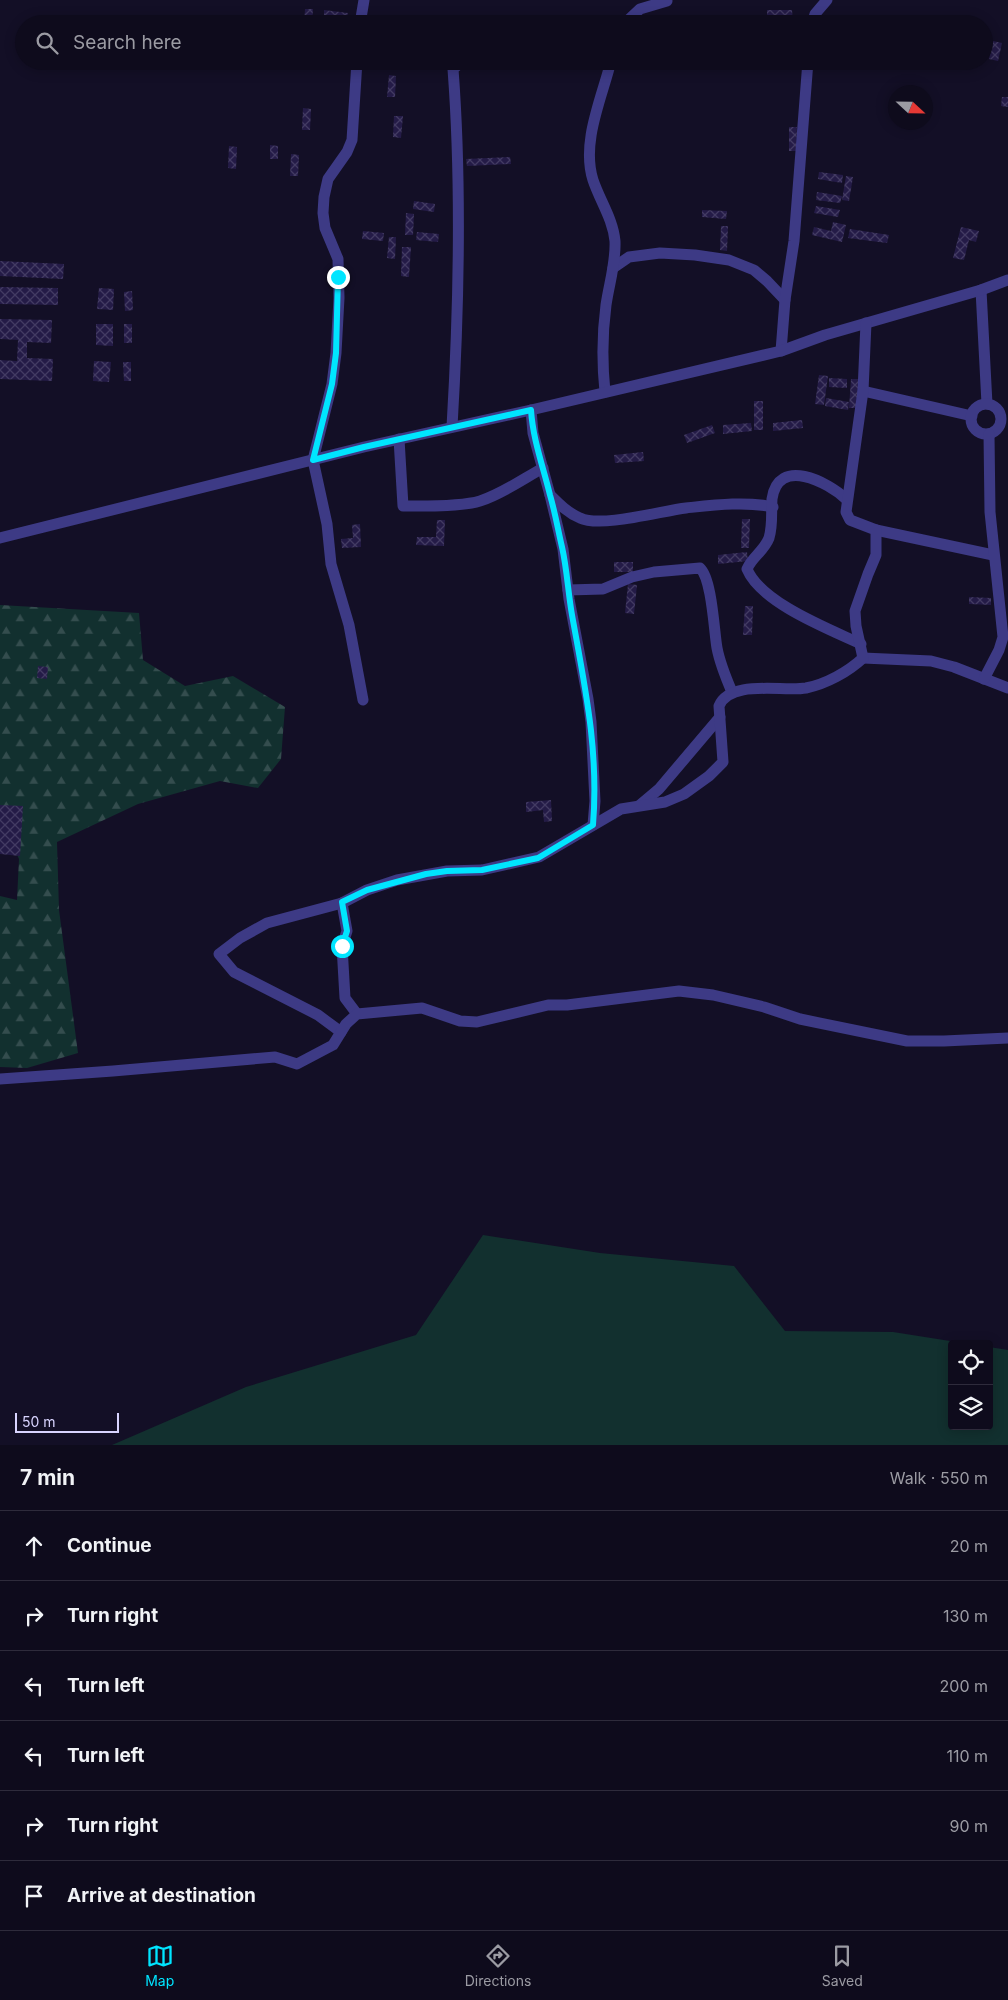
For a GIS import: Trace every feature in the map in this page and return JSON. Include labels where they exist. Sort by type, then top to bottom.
[{"type":"street","points":[[362,15],[364,0]]},
{"type":"street","points":[[815,15],[827,0]]},
{"type":"street","points":[[633,15],[640,8],[667,1]]},
{"type":"street","points":[[356,70],[352,140],[347,152],[328,179],[322,213],[325,228],[338,259],[338,316],[332,384],[313,460],[327,524],[331,564],[349,626],[363,700]]},
{"type":"street","points":[[452,427],[457,325],[458,236],[458,162],[453,70]]},
{"type":"street","points":[[605,392],[602,340],[613,268],[615,241],[608,214],[593,180],[589,160],[593,131],[609,70]]},
{"type":"street","points":[[781,351],[785,300],[794,241],[807,70]]},
{"type":"street","points":[[613,268],[628,257],[660,253],[695,255],[729,260],[754,270],[785,300]]},
{"type":"street","points":[[0,538],[399,439],[781,351],[1008,280]]},
{"type":"street","points":[[981,290],[987,404]]},
{"type":"street","points":[[866,323],[863,391],[846,499],[846,512],[850,520],[876,530],[993,555]]},
{"type":"street","points":[[863,391],[972,416]]},
{"type":"street","points":[[987,404],[994,406],[1004,421],[997,431],[989,434],[982,433],[972,425],[972,416],[974,410],[987,404]]},
{"type":"street","points":[[531,410],[533,433],[563,549],[568,590],[592,722],[595,801],[593,825]]},
{"type":"street","points":[[984,679],[999,650],[1003,637],[990,512],[989,434]]},
{"type":"street","points":[[399,439],[403,506],[438,506],[478,501],[491,497],[542,468]]},
{"type":"street","points":[[846,499],[828,485],[808,477],[793,475],[785,479],[779,484],[772,499],[770,532],[766,545],[747,569],[761,588],[787,608],[861,644]]},
{"type":"street","points":[[550,495],[564,508],[582,519],[595,521],[628,519],[687,508],[744,503],[773,507]]},
{"type":"street","points":[[864,658],[856,626],[855,612],[876,555],[876,530]]},
{"type":"street","points":[[568,590],[603,589],[632,577],[654,572],[700,568],[704,573],[709,594],[720,661],[732,692]]},
{"type":"street","points":[[341,1032],[318,1016],[234,972],[219,954],[240,938],[267,923],[342,902],[367,890],[426,874],[482,870],[538,858],[621,810],[665,802],[684,794],[709,776],[723,762],[720,717],[721,701],[732,692],[751,688],[805,688],[825,682],[864,658],[931,661],[954,666],[1008,688]]},
{"type":"street","points":[[639,806],[659,789],[720,717]]},
{"type":"street","points":[[342,902],[347,931],[342,946],[345,998],[357,1014]]},
{"type":"street","points":[[0,1079],[275,1057],[297,1064],[333,1045],[346,1024],[357,1014],[422,1008],[460,1021],[477,1022],[548,1005],[567,1005],[679,991],[764,1007],[800,1019],[907,1041],[1008,1038]]},
{"type":"green space","points":[[0,605],[139,613],[143,660],[185,686],[233,676],[285,707],[281,759],[258,788],[220,781],[138,804],[57,842],[59,910],[78,1053],[27,1068],[0,1067],[0,896],[17,900],[19,859],[0,817]]},
{"type":"green space","points":[[483,1235],[600,1253],[734,1266],[785,1331],[893,1332],[948,1341],[948,1430],[993,1430],[993,1348],[1008,1350],[1008,1445],[112,1445],[246,1387],[416,1335]]},
{"type":"building","points":[[305,9],[313,9],[313,15],[305,15]]},
{"type":"building","points":[[324,10],[348,13],[348,15],[324,15]]},
{"type":"building","points":[[767,10],[792,10],[792,15],[767,15]]},
{"type":"building","points":[[993,41],[1002,43],[998,61],[993,60]]},
{"type":"building","points":[[389,75],[396,76],[395,97],[387,97]]},
{"type":"building","points":[[1002,97],[1008,97],[1008,107],[1001,106]]},
{"type":"building","points":[[303,108],[311,109],[310,130],[302,130]]},
{"type":"building","points":[[394,116],[403,116],[401,138],[393,137]]},
{"type":"building","points":[[789,127],[797,127],[796,151],[789,151]]},
{"type":"building","points":[[270,145],[278,146],[278,159],[270,159]]},
{"type":"building","points":[[229,146],[237,147],[236,169],[228,168]]},
{"type":"building","points":[[291,154],[299,155],[298,176],[290,176]]},
{"type":"building","points":[[510,157],[511,164],[467,166],[466,159]]},
{"type":"building","points":[[819,172],[843,175],[842,183],[818,179]]},
{"type":"building","points":[[846,176],[853,177],[849,201],[842,200]]},
{"type":"building","points":[[817,192],[842,196],[840,203],[816,200]]},
{"type":"building","points":[[414,201],[435,204],[434,212],[413,209]]},
{"type":"building","points":[[816,206],[840,210],[838,217],[814,213]]},
{"type":"building","points":[[702,210],[727,211],[726,219],[702,217]]},
{"type":"building","points":[[406,213],[414,214],[413,235],[405,235]]},
{"type":"building","points":[[833,222],[846,225],[842,242],[812,235],[814,227],[831,231]]},
{"type":"building","points":[[721,226],[728,226],[727,251],[720,250]]},
{"type":"building","points":[[961,227],[979,231],[976,242],[969,240],[964,260],[953,258]]},
{"type":"building","points":[[850,229],[889,235],[887,243],[848,238]]},
{"type":"building","points":[[363,231],[384,233],[383,241],[362,239]]},
{"type":"building","points":[[417,232],[439,234],[438,242],[416,240]]},
{"type":"building","points":[[389,237],[396,237],[395,259],[387,258]]},
{"type":"building","points":[[402,247],[411,247],[409,277],[401,276]]},
{"type":"building","points":[[0,261],[64,264],[63,279],[0,276]]},
{"type":"building","points":[[0,287],[58,288],[58,305],[0,304]]},
{"type":"building","points":[[99,288],[114,289],[113,310],[97,309]]},
{"type":"building","points":[[132,291],[133,310],[125,311],[124,292]]},
{"type":"building","points":[[0,319],[52,320],[51,343],[27,342],[27,358],[53,359],[52,381],[0,379],[0,360],[17,361],[18,340],[0,339]]},
{"type":"building","points":[[96,324],[113,324],[113,346],[96,345]]},
{"type":"building","points":[[124,324],[132,324],[132,343],[124,343]]},
{"type":"building","points":[[94,361],[111,362],[109,382],[93,381]]},
{"type":"building","points":[[123,362],[131,362],[131,381],[124,381]]},
{"type":"building","points":[[819,375],[828,376],[824,405],[815,404]]},
{"type":"building","points":[[829,378],[847,379],[847,388],[829,387]]},
{"type":"building","points":[[851,379],[859,379],[858,408],[849,408]]},
{"type":"building","points":[[826,398],[849,402],[848,410],[825,406]]},
{"type":"building","points":[[754,401],[763,401],[763,430],[754,430]]},
{"type":"building","points":[[802,420],[803,428],[773,431],[773,423]]},
{"type":"building","points":[[751,423],[752,431],[723,434],[723,425]]},
{"type":"building","points":[[712,425],[715,433],[687,443],[684,435]]},
{"type":"building","points":[[643,452],[644,461],[615,463],[614,455]]},
{"type":"building","points":[[742,519],[750,519],[749,548],[741,548]]},
{"type":"building","points":[[437,520],[445,520],[444,546],[416,545],[417,537],[436,537]]},
{"type":"building","points":[[360,524],[361,547],[342,548],[341,539],[353,538],[352,525]]},
{"type":"building","points":[[747,552],[748,561],[718,564],[718,555]]},
{"type":"building","points":[[614,562],[633,562],[633,572],[614,572]]},
{"type":"building","points":[[628,584],[637,585],[634,614],[625,613]]},
{"type":"building","points":[[969,597],[991,598],[991,605],[969,604]]},
{"type":"building","points":[[745,606],[753,606],[752,635],[743,635]]},
{"type":"building","points":[[38,666],[48,667],[47,679],[37,678]]},
{"type":"building","points":[[551,800],[552,821],[544,822],[543,810],[526,812],[526,802]]},
{"type":"building","points":[[0,805],[23,806],[20,856],[0,854]]},
{"type":"route","points":[[338,277],[339,298],[336,353],[332,384],[313,460],[531,410],[533,433],[563,549],[569,599],[592,722],[595,801],[593,825],[558,848],[538,858],[508,866],[482,870],[447,871],[397,880],[367,890],[342,902],[347,931],[342,946]]}]
